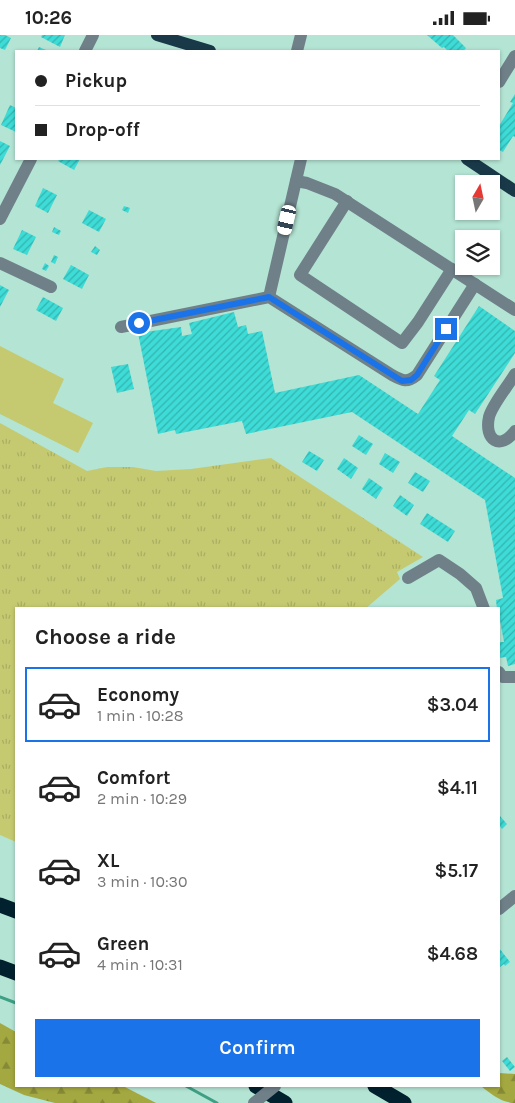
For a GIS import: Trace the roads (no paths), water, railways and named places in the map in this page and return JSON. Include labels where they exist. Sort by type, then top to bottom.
[{"type":"highway","points":[[0,905],[15,911]]},
{"type":"highway","points":[[0,967],[15,973]]},
{"type":"highway","points":[[258,1087],[281,1098]]},
{"type":"highway","points":[[370,1087],[394,1103]]},
{"type":"highway","points":[[377,1087],[404,1103]]},
{"type":"main road","points":[[157,35],[207,50]]},
{"type":"main road","points":[[468,160],[515,191]]},
{"type":"street","points":[[86,50],[93,35]]},
{"type":"street","points":[[297,50],[301,35]]},
{"type":"street","points":[[500,80],[515,56]]},
{"type":"street","points":[[0,219],[30,160]]},
{"type":"street","points":[[269,297],[301,160]]},
{"type":"street","points":[[296,181],[319,187],[347,201],[515,310]]},
{"type":"street","points":[[347,201],[300,275],[402,343],[418,322],[452,269]]},
{"type":"street","points":[[0,263],[51,287]]},
{"type":"street","points":[[120,327],[269,297],[402,381],[411,380],[417,375],[475,284]]},
{"type":"street","points":[[514,438],[502,442],[496,441],[490,438],[488,426],[491,411],[515,374]]},
{"type":"street","points":[[408,578],[439,559],[460,573],[476,588],[483,607]]},
{"type":"street","points":[[500,674],[502,677],[515,677]]},
{"type":"street","points":[[500,908],[515,896]]},
{"type":"street","points":[[254,1103],[281,1098]]},
{"type":"waterway","points":[[0,997],[15,1003]]},
{"type":"waterway","points":[[188,1087],[217,1103]]}]
